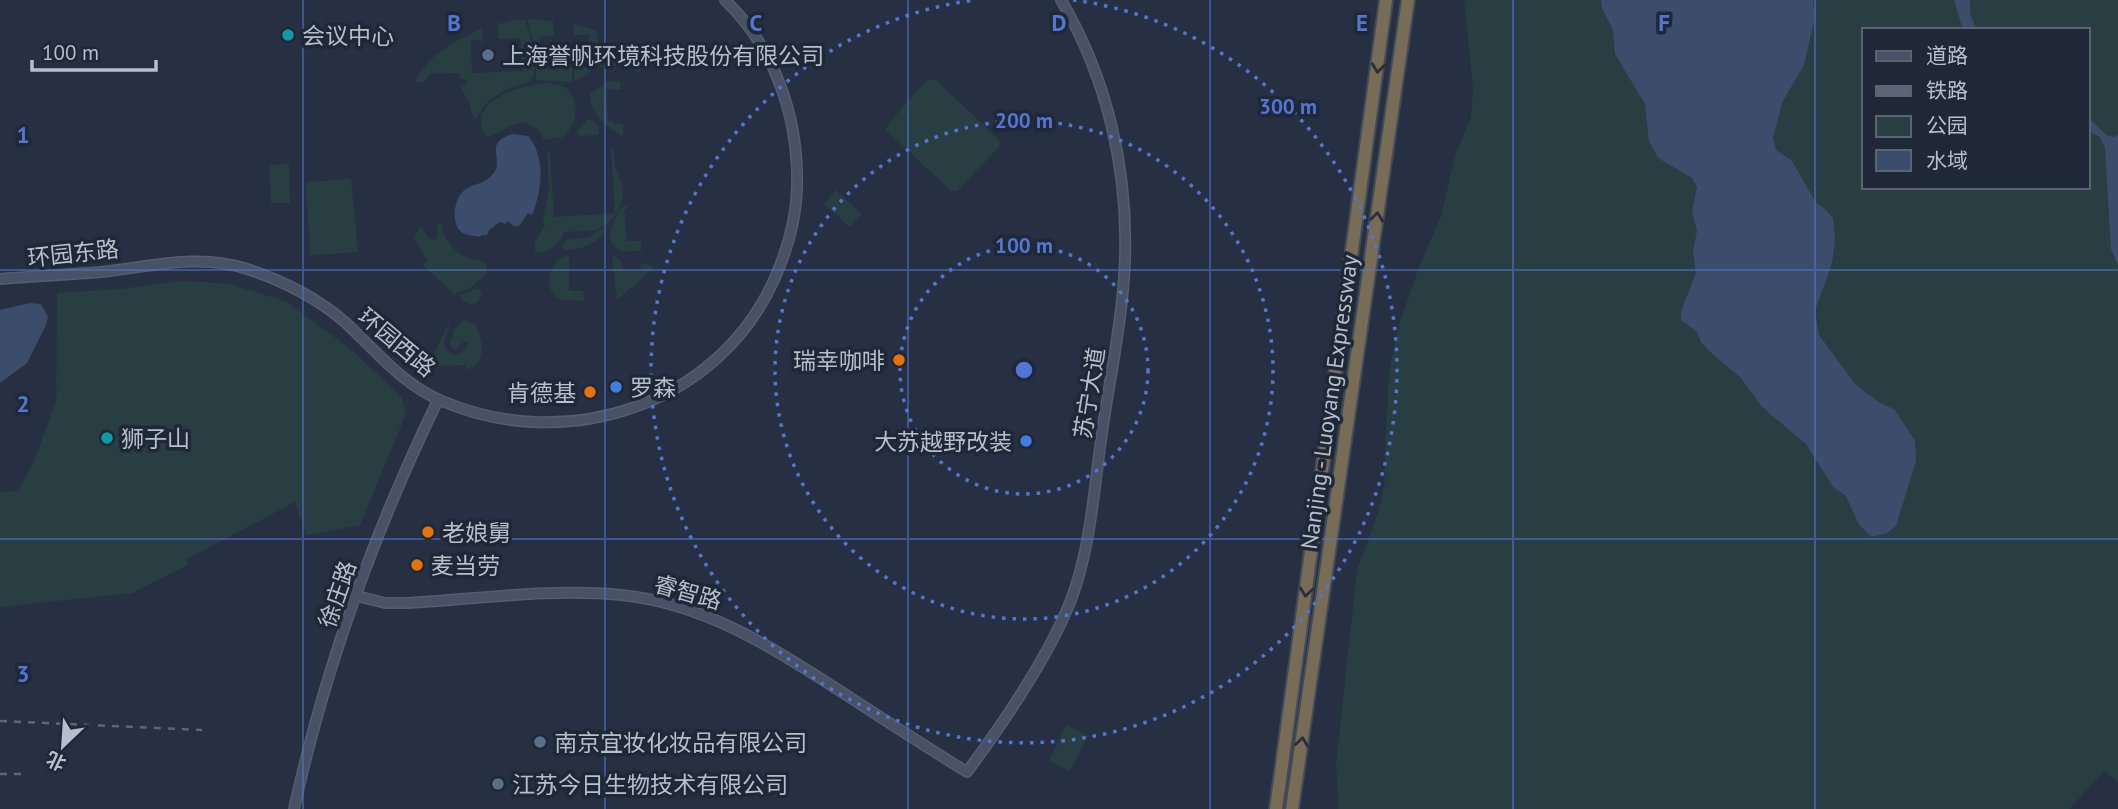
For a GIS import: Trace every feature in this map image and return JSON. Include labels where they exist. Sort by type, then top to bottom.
[{"type":"highway","name":"Nanjing - Luoyang Expressway","points":[[1276,809],[1386,0]]},
{"type":"highway","name":"Nanjing - Luoyang Expressway","points":[[1292,809],[1408,2]]},
{"type":"highway","points":[[1296,792],[1297,809]]},
{"type":"street","name":"环园西路","points":[[150,263],[218,262],[277,280],[325,307],[390,366],[438,400],[484,416],[541,422],[607,416],[636,408],[687,382],[736,339],[769,290],[787,248],[797,192],[795,141],[789,110],[766,54],[750,28],[725,0]]},
{"type":"street","name":"苏宁大道","points":[[967,772],[1018,697],[1071,600],[1086,544],[1120,316],[1125,260],[1125,212],[1116,144],[1104,97],[1086,48],[1061,0]]},
{"type":"street","name":"环园东路","points":[[0,279],[103,271],[150,263]]},
{"type":"street","name":"徐庄路","points":[[294,809],[323,694],[356,596],[399,486],[438,400]]},
{"type":"street","name":"睿智路","points":[[356,596],[385,603],[409,603],[580,593],[622,595],[673,604],[734,627],[771,646],[967,772]]},
{"type":"green space","points":[[1464,0],[2118,0],[2118,783],[2105,771],[2069,809],[1339,809],[1336,765],[1357,570],[1379,510],[1384,486],[1389,372],[1400,322],[1441,216],[1456,153],[1471,117],[1473,89]]},
{"type":"green space","points":[[527,19],[553,21],[554,36],[540,37],[540,48],[535,48]]},
{"type":"green space","points":[[525,20],[527,26],[534,62],[532,78],[496,96],[487,103],[477,119],[473,118],[460,85],[467,85],[467,79],[460,79],[459,73],[429,74],[425,82],[415,82],[420,72],[435,56],[453,43],[482,29],[483,40],[471,41],[472,73],[522,71],[520,38],[499,39],[498,24]]},
{"type":"green space","points":[[573,24],[595,30],[598,46],[594,67],[575,81],[574,68],[591,67],[589,35],[574,35]]},
{"type":"green space","points":[[626,47],[642,61],[639,73],[636,73],[635,65],[600,67],[610,54]]},
{"type":"green space","points":[[536,59],[541,59],[542,69],[572,68],[572,82],[536,80]]},
{"type":"green space","points":[[933,79],[1000,141],[999,147],[957,191],[950,190],[886,130],[888,124],[927,80]]},
{"type":"green space","points":[[620,81],[621,89],[606,90],[608,121],[613,121],[614,124],[623,123],[623,137],[597,115],[590,94],[607,82]]},
{"type":"green space","points":[[547,83],[565,87],[574,100],[576,113],[572,126],[563,137],[544,140],[532,125],[518,123],[488,138],[482,126],[482,115],[488,105],[523,87]]},
{"type":"green space","points":[[589,119],[598,125],[599,135],[579,136],[577,132]]},
{"type":"green space","points":[[611,149],[614,149],[615,166],[623,193],[620,206],[613,217],[598,229],[564,232],[553,248],[545,252],[535,252],[535,242],[545,226],[543,222],[549,187],[547,152],[550,152],[554,217],[615,213]]},
{"type":"green space","points":[[289,164],[290,203],[271,203],[269,165]]},
{"type":"green space","points":[[351,179],[358,252],[310,255],[306,182]]},
{"type":"green space","points":[[836,190],[862,214],[850,227],[824,204]]},
{"type":"green space","points":[[627,205],[624,210],[627,241],[641,241],[641,251],[623,251],[612,243],[613,224],[623,206]]},
{"type":"green space","points":[[438,224],[441,224],[447,240],[458,252],[482,262],[487,267],[487,273],[470,288],[454,294],[423,265],[428,261],[414,238],[421,226],[428,238],[435,240]]},
{"type":"green space","points":[[606,229],[603,234],[593,242],[576,249],[564,250],[563,244],[566,240],[589,237]]},
{"type":"green space","points":[[569,255],[569,291],[583,291],[584,301],[560,300],[550,289],[552,269],[562,258]]},
{"type":"green space","points":[[612,255],[619,259],[625,271],[641,270],[641,263],[654,268],[617,300]]},
{"type":"green space","points":[[181,281],[230,284],[285,301],[348,347],[402,397],[406,414],[360,525],[306,535],[295,502],[187,559],[188,565],[132,593],[0,607],[0,492],[18,491],[34,462],[56,401],[57,293]]},
{"type":"green space","points":[[478,288],[482,293],[478,302],[470,305],[461,299],[460,296]]},
{"type":"green space","points":[[464,320],[475,324],[482,344],[478,362],[466,370],[465,365],[428,366],[448,325],[444,348],[457,355],[467,348],[468,342],[463,342],[456,350],[449,346],[455,328]]},
{"type":"green space","points":[[1066,725],[1088,735],[1070,771],[1049,761]]},
{"type":"water","points":[[1601,0],[1813,0],[1815,17],[1804,65],[1782,103],[1773,138],[1776,150],[1792,161],[1816,203],[1833,218],[1835,240],[1832,263],[1815,311],[1819,335],[1855,384],[1877,401],[1895,410],[1915,441],[1916,461],[1896,526],[1887,533],[1871,537],[1858,523],[1846,496],[1833,487],[1806,444],[1762,407],[1741,378],[1709,351],[1697,332],[1681,320],[1681,311],[1696,273],[1693,251],[1697,231],[1692,211],[1697,187],[1692,178],[1658,158],[1649,141],[1645,104],[1615,54],[1613,30]]},
{"type":"water","points":[[1954,0],[1970,0],[1970,14],[1976,28],[1962,28]]},
{"type":"water","points":[[2090,119],[2106,135],[2118,135],[2118,265],[2111,249],[2105,148],[2100,137],[2090,132]]},
{"type":"water","points":[[512,134],[528,136],[538,153],[540,185],[532,215],[528,213],[519,226],[507,221],[506,224],[500,222],[489,230],[487,235],[479,237],[465,234],[456,224],[458,198],[466,189],[491,177],[497,162],[498,142]]},
{"type":"water","points":[[30,303],[41,304],[48,317],[46,325],[27,363],[0,383],[0,310]]},
{"type":"railway","points":[[0,721],[202,730]]},
{"type":"railway","points":[[0,774],[24,774]]},
{"type":"place","name":"会议中心","points":[[288,35]]},
{"type":"place","name":"上海誉帆环境科技股份有限公司","points":[[488,55]]},
{"type":"place","name":"瑞幸咖啡","points":[[899,360]]},
{"type":"place","name":"罗森","points":[[616,387]]},
{"type":"place","name":"肯德基","points":[[590,392]]},
{"type":"place","name":"狮子山","points":[[107,438]]},
{"type":"place","name":"大苏越野改装","points":[[1026,441]]},
{"type":"place","name":"老娘舅","points":[[428,532]]},
{"type":"place","name":"麦当劳","points":[[417,565]]},
{"type":"place","name":"南京宜妆化妆品有限公司","points":[[540,742]]},
{"type":"place","name":"江苏今日生物技术有限公司","points":[[498,784]]}]
